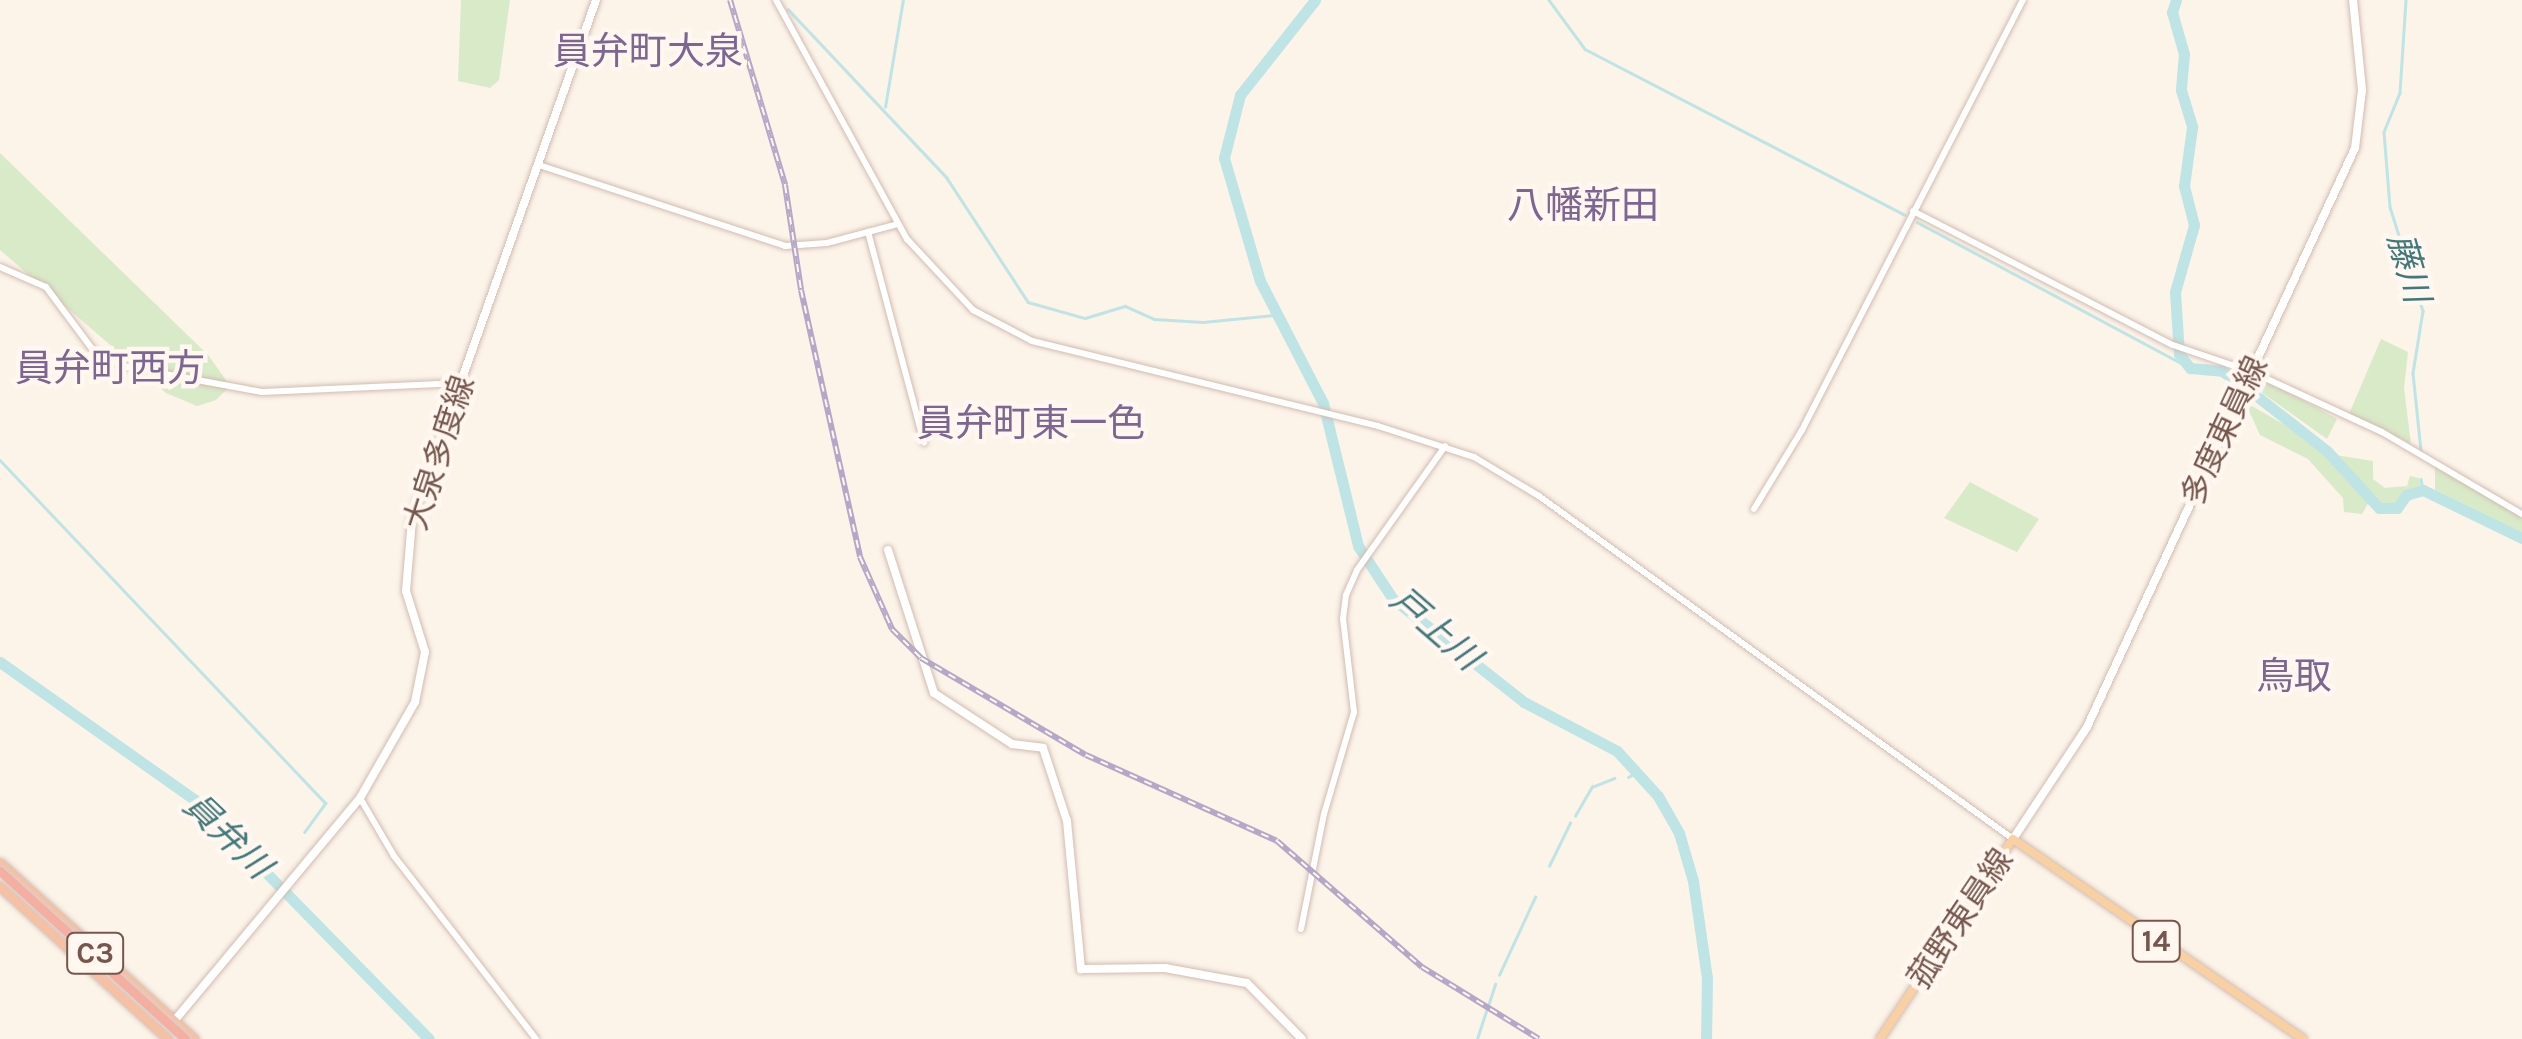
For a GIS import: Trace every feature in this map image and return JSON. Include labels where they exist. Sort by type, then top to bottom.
[{"type":"highway","points":[[0,862],[194,1039]]},
{"type":"highway","name":"C3","points":[[0,870],[186,1039]]},
{"type":"highway","points":[[0,886],[164,1038]]},
{"type":"main road","name":"大泉多度線","points":[[175,1020],[387,761],[423,673],[424,641],[406,591],[412,520],[542,166],[596,0]]},
{"type":"main road","name":"多度東員線","points":[[2013,839],[2088,726],[2359,133],[2362,90],[2352,0]]},
{"type":"main road","points":[[888,550],[934,692],[1012,744],[1043,748],[1067,820],[1081,969],[1165,968],[1247,984],[1302,1039]]},
{"type":"main road","name":"菰野東員線","points":[[1880,1039],[2013,839],[2302,1039]]},
{"type":"main road","points":[[164,1038],[175,1020]]},
{"type":"street","points":[[776,0],[898,224],[948,290],[1017,335],[1445,446],[1539,496],[2013,839]]},
{"type":"street","points":[[1754,509],[1802,430],[2023,0]]},
{"type":"street","points":[[542,166],[760,242],[809,245],[898,224]]},
{"type":"street","points":[[1913,211],[2177,346],[2417,450],[2522,514]]},
{"type":"street","points":[[868,232],[924,444]]},
{"type":"street","points":[[0,268],[46,287],[96,354],[128,368],[262,392],[462,383]]},
{"type":"street","points":[[1301,928],[1324,814],[1352,723],[1342,618],[1357,570],[1445,446]]},
{"type":"street","points":[[360,798],[403,869],[536,1039]]},
{"type":"green space","points":[[461,0],[510,0],[499,80],[490,88],[458,81]]},
{"type":"green space","points":[[0,153],[209,356],[230,386],[216,400],[197,406],[166,393],[0,250]]},
{"type":"green space","points":[[2381,339],[2408,352],[2404,388],[2411,444],[2349,414]]},
{"type":"green space","points":[[2260,376],[2337,419],[2327,439],[2254,387]]},
{"type":"green space","points":[[2245,402],[2323,447],[2370,500],[2362,514],[2344,512],[2343,498],[2308,459],[2260,435]]},
{"type":"green space","points":[[2336,455],[2373,461],[2373,479],[2385,488],[2407,486],[2410,476],[2419,478],[2421,488],[2384,510]]},
{"type":"green space","points":[[2435,466],[2522,518],[2522,533],[2435,490]]},
{"type":"green space","points":[[1970,482],[2039,519],[2017,552],[1944,518]]},
{"type":"waterway","points":[[885,107],[903,0]]},
{"type":"waterway","name":"戸上川","points":[[1315,0],[1240,95],[1224,158],[1260,281],[1323,403],[1358,546],[1393,599],[1524,702],[1617,751],[1658,796],[1679,833],[1693,881],[1707,978],[1706,1039]]},
{"type":"waterway","points":[[1549,0],[1585,49],[1905,215]]},
{"type":"waterway","points":[[2176,0],[2172,12],[2184,54],[2181,90],[2192,127],[2184,186],[2194,225],[2175,292],[2179,354],[2190,368],[2222,371],[2240,383],[2327,451],[2379,508],[2397,508],[2406,495],[2423,490],[2522,538]]},
{"type":"waterway","name":"藤川","points":[[2406,0],[2400,93],[2384,132],[2390,207],[2423,311],[2413,373],[2421,451]]},
{"type":"waterway","points":[[788,9],[947,178],[1028,302],[1085,318],[1125,306],[1154,319],[1203,322],[1275,315]]},
{"type":"waterway","points":[[1917,222],[2190,368]]},
{"type":"waterway","points":[[0,460],[326,803],[305,832]]},
{"type":"waterway","name":"藤川","points":[[2421,479],[2423,490]]},
{"type":"waterway","name":"員弁川","points":[[0,662],[195,800],[429,1039]]},
{"type":"waterway","points":[[1628,777],[1638,772]]},
{"type":"waterway","points":[[1575,816],[1592,787],[1614,778]]},
{"type":"waterway","points":[[1549,866],[1570,823]]},
{"type":"waterway","points":[[1499,975],[1535,897]]},
{"type":"waterway","points":[[1488,1006],[1495,984]]},
{"type":"waterway","points":[[1477,1039],[1487,1008]]},
{"type":"railway","points":[[730,0],[785,185],[801,290],[860,557],[892,629],[921,658],[1086,755],[1277,841],[1422,967],[1539,1039]]},
{"type":"district","name":"員弁町大泉","points":[[648,52]]},
{"type":"district","name":"八幡新田","points":[[1583,206]]},
{"type":"district","name":"員弁町西方","points":[[110,369]]},
{"type":"district","name":"員弁町東一色","points":[[1031,424]]},
{"type":"district","name":"鳥取","points":[[2294,677]]}]
